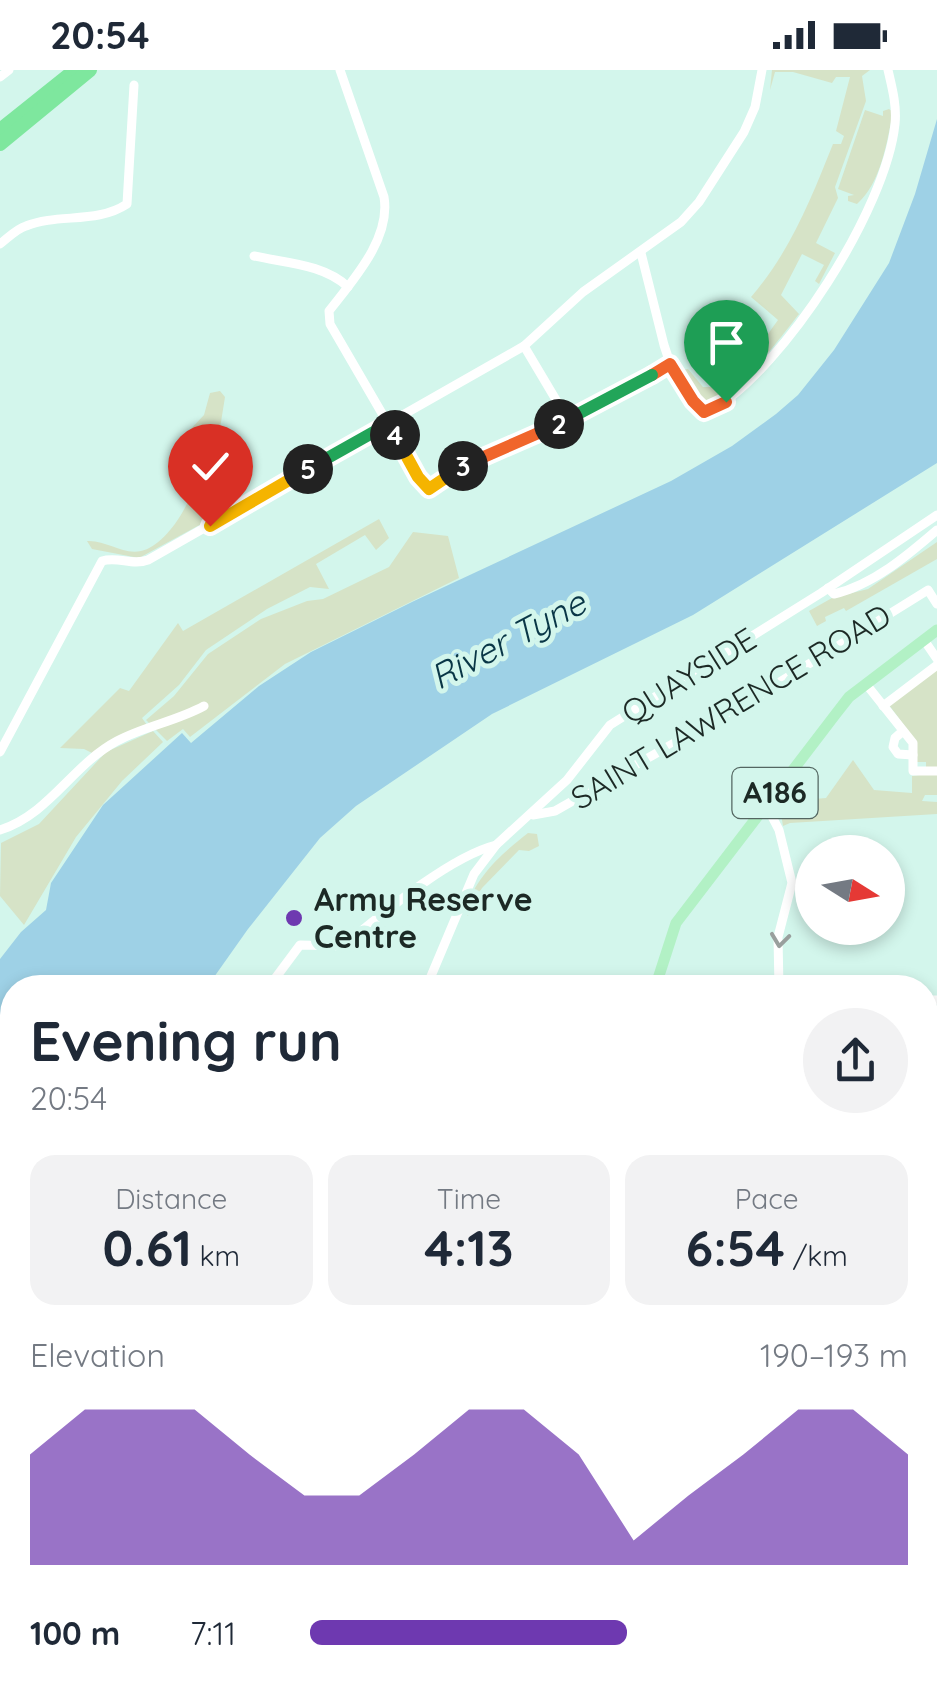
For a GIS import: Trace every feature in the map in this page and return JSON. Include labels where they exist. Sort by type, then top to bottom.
[{"type":"highway","points":[[0,130],[75,70]]},
{"type":"highway","points":[[0,144],[90,70]]},
{"type":"main road","name":"A186","points":[[658,975],[676,922],[849,697],[937,630]]},
{"type":"street","points":[[0,77],[9,70]]},
{"type":"street","points":[[340,70],[387,215],[382,232],[330,310],[330,324],[418,477],[429,489],[446,475],[568,420],[670,364]]},
{"type":"street","points":[[0,752],[102,561],[131,564],[148,560],[524,346],[582,292],[681,222],[713,182],[744,132],[755,108],[762,70]]},
{"type":"street","points":[[641,253],[670,364],[704,412],[726,402],[804,321],[871,200],[896,114],[888,70]]},
{"type":"street","points":[[0,244],[30,224],[91,216],[127,204],[134,85]]},
{"type":"street","points":[[254,256],[321,270],[335,275],[348,287]]},
{"type":"street","points":[[524,346],[568,420]]},
{"type":"street","name":"QUAYSIDE","points":[[431,975],[474,874],[496,845],[567,780],[610,725],[937,515]]},
{"type":"street","name":"SAINT LAWRENCE ROAD","points":[[828,588],[834,594],[854,588],[892,566],[937,530]]},
{"type":"street","name":"SAINT LAWRENCE ROAD","points":[[532,815],[555,811],[762,693],[932,588],[937,604]]},
{"type":"street","points":[[884,706],[937,662],[924,640]]},
{"type":"street","points":[[866,684],[912,744],[914,771],[937,771]]},
{"type":"street","points":[[0,830],[32,817],[118,740],[188,716],[204,706]]},
{"type":"street","points":[[903,732],[895,738],[893,748],[898,754],[913,756]]},
{"type":"street","points":[[766,805],[780,830],[792,883],[778,937],[779,975]]},
{"type":"street","points":[[278,975],[300,945],[344,946],[476,850],[496,845]]},
{"type":"green space","points":[[772,70],[870,70],[862,76],[866,101],[835,187],[838,198],[816,243],[835,253],[819,284],[815,281],[824,265],[802,254],[781,295],[799,314],[742,380],[716,399],[705,400],[693,392],[680,370],[688,369],[703,387],[712,387],[755,352],[778,320],[751,297],[788,243],[833,144],[841,144],[844,136],[836,131],[850,77],[836,77],[832,83],[793,72],[775,72],[770,90]]},
{"type":"green space","points":[[865,110],[883,116],[883,111],[893,112],[877,174],[857,204],[848,201],[848,196],[854,195],[838,189]]},
{"type":"green space","points":[[220,391],[225,397],[205,522],[139,558],[92,549],[87,541],[141,551],[153,546],[176,523],[198,474],[197,446],[186,434],[204,415],[210,393]]},
{"type":"green space","points":[[379,519],[389,538],[376,550],[365,535],[316,564],[329,589],[310,587],[267,609],[206,650],[179,685],[142,718],[147,725],[92,753],[60,748],[120,688],[129,691],[178,623],[183,631]]},
{"type":"green space","points":[[413,532],[448,536],[459,578],[285,664],[190,737],[183,729],[167,741],[146,720],[174,696],[208,654],[261,619],[307,601],[323,599],[389,567]]},
{"type":"green space","points":[[937,542],[937,559],[846,611],[844,608],[825,617],[826,621],[817,626],[809,611],[832,598],[868,589]]},
{"type":"green space","points":[[937,669],[937,795],[925,795],[922,801],[937,802],[937,814],[783,826],[779,802],[826,798],[853,760],[874,790],[912,793],[912,776],[926,774],[926,762],[916,762],[915,740],[889,705]]},
{"type":"green space","points":[[153,731],[163,742],[122,781],[76,837],[24,925],[0,896],[1,843],[39,824],[106,752]]},
{"type":"green space","points":[[528,833],[537,834],[539,846],[519,850],[482,888],[468,916],[463,912],[482,877]]},
{"type":"water","name":"River Tyne","points":[[937,119],[937,463],[693,615],[492,714],[356,806],[320,838],[215,975],[0,975],[0,959],[21,932],[46,910],[51,883],[103,805],[182,733],[191,743],[259,686],[311,652],[671,481],[732,446],[776,414],[798,395],[834,350],[889,263]]},
{"type":"place","name":"Army Reserve Centre","points":[[294,918]]},
{"type":"route","points":[[210,526],[388,424],[429,489],[446,475],[588,411],[670,364],[698,408],[711,411],[726,402]]}]
